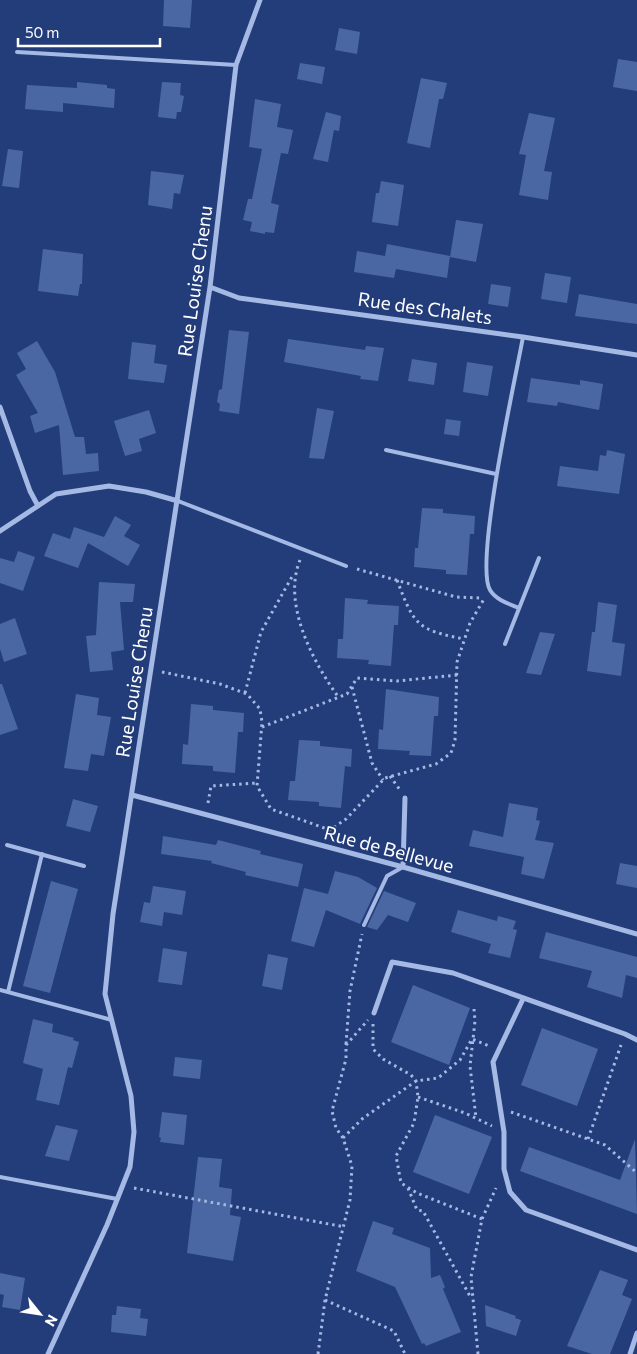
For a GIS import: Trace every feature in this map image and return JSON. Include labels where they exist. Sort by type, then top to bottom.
[{"type":"street","name":"Rue Louise Chenu","points":[[48,1354],[130,1166],[134,1132],[131,1096],[105,994],[113,914],[210,287],[236,65],[260,0]]},
{"type":"street","name":"Rue des Chalets","points":[[210,287],[239,298],[523,337],[637,355]]},
{"type":"street","points":[[0,407],[30,490],[38,506]]},
{"type":"street","points":[[0,531],[56,494],[109,486],[146,492],[178,501]]},
{"type":"street","name":"Rue de Bellevue","points":[[132,795],[403,867],[637,934]]},
{"type":"street","points":[[403,867],[405,798]]},
{"type":"street","points":[[374,1012],[392,962],[453,973],[625,1034],[637,1040]]},
{"type":"street","points":[[523,999],[493,1062],[504,1132],[504,1169],[510,1192],[526,1210],[637,1250]]},
{"type":"street","points":[[630,1354],[637,1333]]},
{"type":"lane","points":[[17,52],[236,65]]},
{"type":"lane","points":[[519,608],[502,601],[490,590],[486,568],[496,474],[523,337]]},
{"type":"lane","points":[[386,450],[496,474]]},
{"type":"lane","points":[[178,501],[346,566]]},
{"type":"lane","points":[[505,644],[539,558]]},
{"type":"lane","points":[[7,845],[84,866]]},
{"type":"lane","points":[[8,992],[42,854]]},
{"type":"lane","points":[[364,925],[387,876],[403,867]]},
{"type":"lane","points":[[0,990],[112,1020]]},
{"type":"lane","points":[[0,1178],[117,1199]]},
{"type":"path","points":[[245,693],[261,632],[294,574],[304,550]]},
{"type":"path","points":[[150,669],[220,684],[245,693],[260,709],[262,727],[257,783],[271,809],[330,830],[346,819],[383,780],[436,764],[451,753],[455,740],[457,662],[470,623],[485,598],[456,597],[346,566]]},
{"type":"path","points":[[294,574],[294,596],[305,640],[324,678],[339,698]]},
{"type":"path","points":[[397,580],[416,621],[436,633],[464,639]]},
{"type":"path","points":[[262,727],[348,694],[358,678],[397,681],[457,675]]},
{"type":"path","points":[[352,687],[372,763],[383,780]]},
{"type":"path","points":[[206,816],[211,786],[257,783]]},
{"type":"path","points":[[318,1354],[325,1300],[345,1227],[350,1200],[352,1166],[343,1138],[336,1128],[332,1111],[346,1059],[350,990],[364,925]]},
{"type":"path","points":[[474,1009],[476,1021],[472,1039],[470,1066],[476,1118]]},
{"type":"path","points":[[346,1045],[374,1012]]},
{"type":"path","points":[[374,1012],[373,1049],[383,1059],[411,1075],[416,1081],[418,1097],[414,1123],[396,1156],[401,1183],[416,1193],[482,1219]]},
{"type":"path","points":[[588,1139],[625,1034]]},
{"type":"path","points":[[343,1138],[362,1119],[416,1081],[438,1078],[460,1060],[472,1039]]},
{"type":"path","points":[[472,1039],[499,1050]]},
{"type":"path","points":[[418,1097],[476,1118],[504,1132]]},
{"type":"path","points":[[500,1108],[605,1145],[637,1173]]},
{"type":"path","points":[[478,1354],[471,1278],[482,1219],[504,1169]]},
{"type":"path","points":[[122,1186],[345,1227]]},
{"type":"path","points":[[408,1188],[417,1210],[424,1211],[472,1300]]},
{"type":"path","points":[[325,1300],[394,1331],[405,1354]]},
{"type":"building","points":[[164,0],[192,0],[190,28],[163,26]]},
{"type":"building","points":[[339,28],[360,32],[357,54],[335,50]]},
{"type":"building","points":[[618,59],[637,62],[637,91],[613,87]]},
{"type":"building","points":[[300,63],[325,67],[322,84],[297,79]]},
{"type":"building","points":[[421,78],[447,83],[443,99],[439,99],[430,148],[407,143]]},
{"type":"building","points":[[77,82],[107,85],[107,88],[115,89],[114,108],[63,103],[63,112],[25,109],[27,85],[77,88]]},
{"type":"building","points":[[162,82],[181,83],[180,95],[184,96],[181,112],[177,112],[176,119],[158,117]]},
{"type":"building","points":[[255,99],[281,104],[277,127],[293,130],[288,154],[281,153],[271,203],[279,205],[274,233],[265,232],[265,234],[250,231],[252,222],[243,220],[248,199],[252,199],[262,149],[249,147]]},
{"type":"building","points":[[326,112],[341,116],[339,131],[334,130],[328,162],[313,159]]},
{"type":"building","points":[[529,113],[555,118],[544,171],[552,172],[548,200],[519,195],[526,155],[519,154]]},
{"type":"building","points":[[8,149],[23,151],[19,188],[2,186]]},
{"type":"building","points":[[151,171],[184,175],[180,194],[174,193],[172,209],[148,205]]},
{"type":"building","points":[[381,181],[404,185],[398,226],[372,222],[376,193],[379,193]]},
{"type":"building","points":[[456,220],[483,224],[476,262],[450,257]]},
{"type":"building","points":[[387,244],[450,256],[447,278],[396,269],[394,278],[354,272],[357,251],[385,256]]},
{"type":"building","points":[[43,249],[83,254],[82,284],[80,284],[78,296],[38,291]]},
{"type":"building","points":[[545,273],[571,277],[567,303],[541,299]]},
{"type":"building","points":[[491,284],[511,287],[508,307],[488,304]]},
{"type":"building","points":[[579,294],[637,304],[637,324],[575,316]]},
{"type":"building","points":[[229,330],[249,332],[239,414],[219,411],[220,404],[217,402],[219,390],[222,389]]},
{"type":"building","points":[[288,339],[365,350],[366,346],[384,348],[378,381],[360,379],[361,376],[284,362]]},
{"type":"building","points":[[37,341],[55,372],[75,437],[84,437],[86,454],[98,453],[99,471],[63,475],[59,425],[35,433],[30,416],[38,413],[16,375],[26,369],[17,353]]},
{"type":"building","points":[[132,342],[156,345],[154,363],[167,365],[164,383],[128,379]]},
{"type":"building","points":[[412,359],[437,363],[434,385],[408,381]]},
{"type":"building","points":[[467,362],[493,366],[488,396],[463,392]]},
{"type":"building","points":[[531,378],[580,385],[580,380],[603,384],[599,410],[558,402],[557,406],[527,402]]},
{"type":"building","points":[[317,408],[334,411],[324,459],[309,458]]},
{"type":"building","points":[[149,410],[156,433],[139,439],[142,451],[125,456],[114,421]]},
{"type":"building","points":[[446,419],[461,421],[459,436],[444,434]]},
{"type":"building","points":[[607,450],[625,454],[619,494],[557,486],[560,466],[598,471],[600,455],[606,456]]},
{"type":"building","points":[[422,508],[443,509],[443,513],[475,516],[474,534],[470,534],[467,575],[446,574],[446,570],[414,567],[415,548],[418,548]]},
{"type":"building","points":[[115,516],[131,525],[124,536],[140,545],[128,566],[88,543],[78,568],[44,556],[53,533],[70,539],[74,527],[104,537]]},
{"type":"building","points":[[18,551],[35,557],[23,591],[0,583],[0,558],[14,562]]},
{"type":"building","points":[[99,582],[135,584],[133,602],[120,602],[124,650],[111,652],[113,670],[90,672],[86,636],[96,635]]},
{"type":"building","points":[[345,598],[368,600],[367,604],[399,606],[398,625],[394,625],[391,666],[368,664],[369,660],[337,658],[338,639],[343,639]]},
{"type":"building","points":[[598,602],[617,605],[612,642],[625,644],[621,676],[587,671],[592,632],[595,632]]},
{"type":"building","points":[[15,618],[27,654],[4,662],[0,649],[0,624]]},
{"type":"building","points":[[540,632],[555,634],[541,675],[526,673]]},
{"type":"building","points":[[0,684],[2,684],[18,729],[0,735]]},
{"type":"building","points":[[386,689],[439,697],[438,716],[434,716],[431,756],[409,755],[410,751],[378,749],[379,729],[383,730]]},
{"type":"building","points":[[76,694],[99,698],[97,715],[111,717],[104,756],[91,754],[88,771],[64,768]]},
{"type":"building","points":[[191,704],[213,706],[213,710],[244,713],[243,732],[238,732],[235,773],[213,771],[213,766],[182,764],[183,744],[188,745]]},
{"type":"building","points":[[299,740],[320,741],[320,746],[352,749],[351,767],[345,766],[341,808],[319,806],[319,802],[288,800],[290,781],[295,781]]},
{"type":"building","points":[[73,799],[98,806],[90,832],[66,826]]},
{"type":"building","points":[[509,803],[538,808],[536,820],[540,821],[535,840],[554,843],[544,879],[521,874],[524,857],[469,846],[473,830],[503,837]]},
{"type":"building","points":[[163,836],[216,845],[218,840],[261,851],[260,854],[303,864],[298,887],[245,875],[246,872],[211,863],[212,861],[161,854]]},
{"type":"building","points":[[620,863],[637,866],[637,888],[616,884]]},
{"type":"building","points":[[335,871],[358,877],[377,888],[360,924],[326,910],[314,947],[291,941],[304,888],[328,894]]},
{"type":"building","points":[[51,881],[78,889],[50,993],[23,986]]},
{"type":"building","points":[[153,886],[186,891],[182,915],[164,912],[162,926],[140,922],[144,902],[150,903]]},
{"type":"building","points":[[384,891],[416,903],[408,922],[388,915],[377,930],[367,927]]},
{"type":"building","points":[[458,910],[497,921],[498,916],[516,921],[513,929],[517,930],[510,958],[488,953],[491,944],[451,932]]},
{"type":"building","points":[[546,932],[637,957],[637,978],[626,975],[622,998],[587,987],[592,971],[539,958]]},
{"type":"building","points":[[163,948],[187,952],[182,985],[158,982]]},
{"type":"building","points":[[268,954],[288,958],[282,990],[262,986]]},
{"type":"building","points":[[413,985],[470,1008],[449,1065],[391,1042]]},
{"type":"building","points":[[33,1019],[53,1024],[52,1032],[74,1038],[73,1040],[79,1042],[72,1068],[68,1067],[59,1105],[36,1100],[43,1069],[23,1063]]},
{"type":"building","points":[[542,1028],[598,1049],[577,1106],[521,1085]]},
{"type":"building","points":[[175,1057],[202,1060],[200,1079],[173,1076]]},
{"type":"building","points":[[162,1112],[187,1115],[184,1145],[160,1142]]},
{"type":"building","points":[[435,1115],[492,1137],[469,1194],[413,1172]]},
{"type":"building","points":[[56,1125],[78,1130],[69,1161],[45,1156]]},
{"type":"building","points":[[635,1139],[637,1214],[520,1171],[529,1147],[620,1180]]},
{"type":"building","points":[[198,1157],[222,1159],[219,1187],[232,1189],[230,1215],[241,1217],[233,1261],[187,1253]]},
{"type":"building","points":[[373,1221],[394,1228],[392,1234],[430,1248],[431,1278],[440,1275],[445,1287],[443,1289],[461,1332],[426,1346],[424,1343],[422,1344],[395,1287],[356,1271]]},
{"type":"building","points":[[600,1270],[628,1280],[622,1295],[632,1299],[610,1354],[592,1354],[567,1346]]},
{"type":"building","points":[[0,1273],[25,1278],[20,1310],[2,1307],[4,1295],[0,1294]]},
{"type":"building","points":[[485,1305],[516,1316],[515,1318],[521,1320],[516,1336],[486,1326]]},
{"type":"building","points":[[117,1306],[141,1309],[140,1318],[148,1319],[146,1336],[111,1332],[112,1315],[116,1315]]}]
